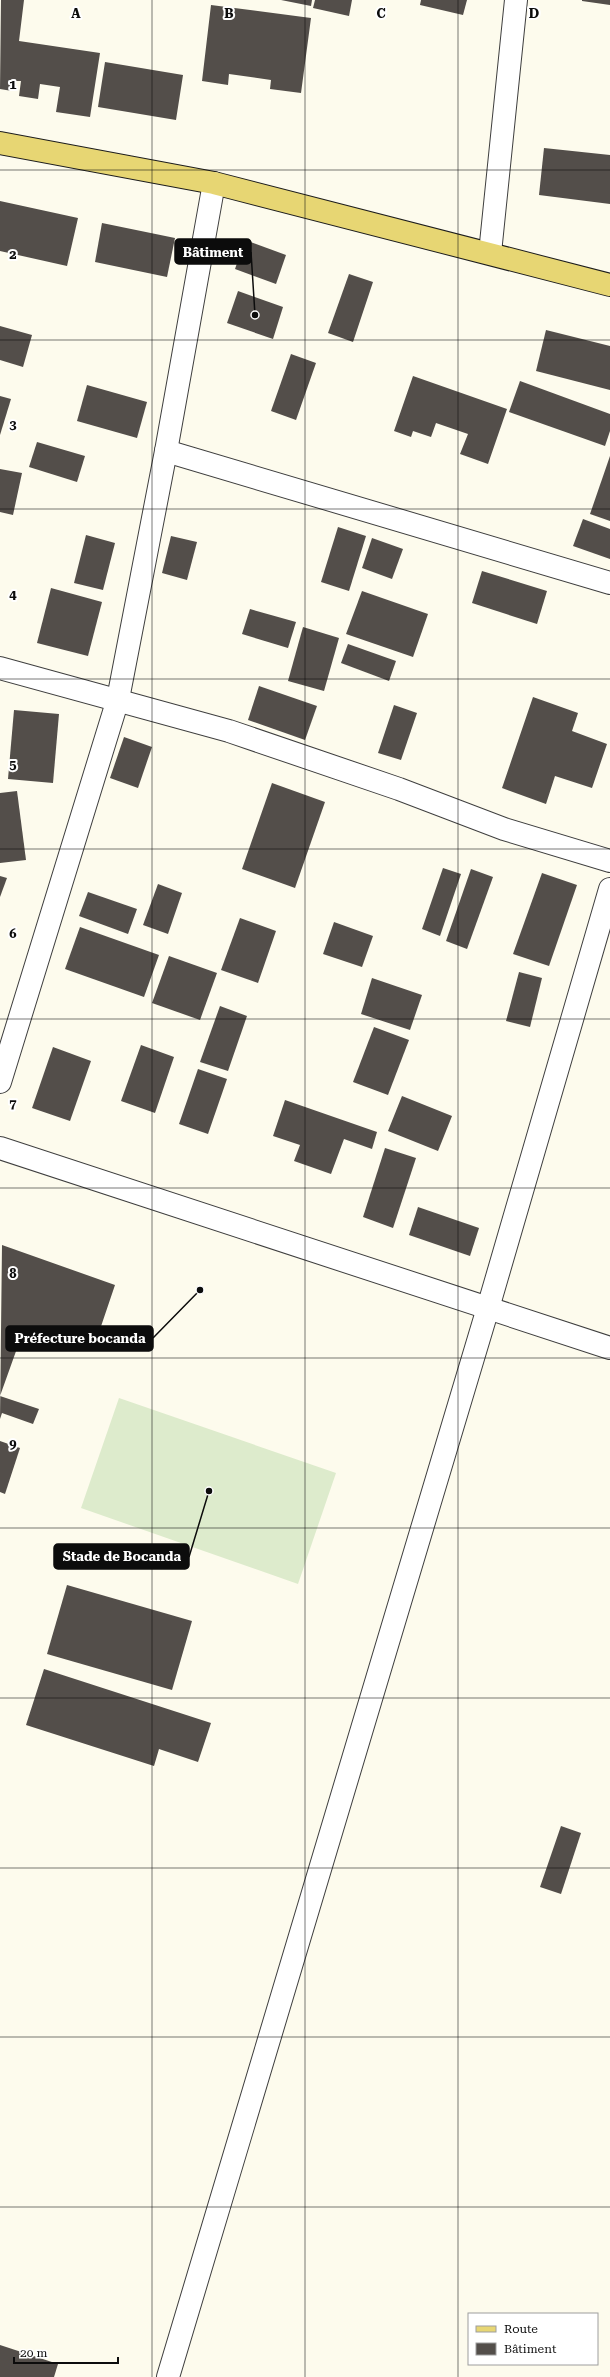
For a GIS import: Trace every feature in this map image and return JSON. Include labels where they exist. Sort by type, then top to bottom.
[{"type":"main road","points":[[0,143],[214,183],[610,285]]},
{"type":"street","points":[[490,253],[516,0]]},
{"type":"street","points":[[0,1082],[118,699],[166,451],[214,183]]},
{"type":"street","points":[[166,451],[610,583]]},
{"type":"street","points":[[0,668],[118,699],[229,731],[399,789],[504,829],[610,861]]},
{"type":"street","points":[[168,2377],[488,1308],[610,889]]},
{"type":"street","points":[[0,1148],[610,1348]]},
{"type":"green space","points":[[119,1398],[336,1473],[298,1584],[81,1508]]},
{"type":"building","points":[[1,0],[24,0],[19,41],[100,53],[90,117],[56,112],[60,87],[40,84],[38,99],[19,96],[21,81],[14,81],[12,91],[0,89]]},
{"type":"building","points":[[281,0],[312,0],[311,6]]},
{"type":"building","points":[[315,0],[352,0],[349,16],[313,8]]},
{"type":"building","points":[[421,0],[467,0],[463,15],[420,5]]},
{"type":"building","points":[[610,0],[610,5],[582,1]]},
{"type":"building","points":[[211,5],[311,18],[301,93],[270,89],[271,80],[229,74],[228,85],[202,81]]},
{"type":"building","points":[[105,62],[183,75],[176,120],[98,107]]},
{"type":"building","points":[[544,148],[610,155],[610,204],[539,195]]},
{"type":"building","points":[[0,201],[78,218],[67,266],[0,251]]},
{"type":"building","points":[[102,223],[175,238],[167,277],[95,262]]},
{"type":"building","points":[[245,240],[286,255],[276,284],[235,269]]},
{"type":"building","points":[[349,274],[373,282],[353,342],[328,333]]},
{"type":"building","points":[[238,291],[283,307],[273,339],[227,323]]},
{"type":"building","points":[[0,326],[32,335],[23,367],[0,360]]},
{"type":"building","points":[[546,330],[610,346],[610,390],[536,371]]},
{"type":"building","points":[[291,354],[316,363],[296,420],[271,411]]},
{"type":"building","points":[[413,376],[507,409],[488,464],[460,454],[468,434],[436,423],[431,437],[413,431],[411,437],[394,431]]},
{"type":"building","points":[[520,381],[610,414],[610,431],[605,446],[509,412]]},
{"type":"building","points":[[87,385],[147,402],[137,438],[77,421]]},
{"type":"building","points":[[0,396],[11,399],[0,435]]},
{"type":"building","points":[[37,442],[85,456],[77,482],[29,467]]},
{"type":"building","points":[[610,456],[610,521],[590,514]]},
{"type":"building","points":[[0,469],[22,473],[13,515],[0,512]]},
{"type":"building","points":[[583,519],[610,529],[610,559],[573,546]]},
{"type":"building","points":[[338,527],[366,536],[349,591],[321,582]]},
{"type":"building","points":[[86,535],[115,543],[103,590],[74,583]]},
{"type":"building","points":[[171,536],[197,542],[187,580],[162,573]]},
{"type":"building","points":[[372,538],[403,549],[392,579],[362,568]]},
{"type":"building","points":[[482,571],[547,591],[537,624],[472,603]]},
{"type":"building","points":[[51,588],[102,602],[88,656],[37,643]]},
{"type":"building","points":[[362,591],[428,614],[413,657],[346,634]]},
{"type":"building","points":[[250,609],[296,622],[288,648],[242,634]]},
{"type":"building","points":[[303,627],[339,638],[324,691],[288,681]]},
{"type":"building","points":[[348,644],[396,661],[389,681],[341,663]]},
{"type":"building","points":[[259,686],[317,706],[305,740],[248,720]]},
{"type":"building","points":[[533,697],[578,713],[572,731],[607,744],[592,788],[555,776],[546,804],[502,788]]},
{"type":"building","points":[[394,705],[417,713],[401,760],[378,753]]},
{"type":"building","points":[[14,710],[59,714],[53,783],[8,779]]},
{"type":"building","points":[[124,737],[152,747],[138,788],[110,778]]},
{"type":"building","points":[[272,783],[325,802],[295,888],[242,869]]},
{"type":"building","points":[[17,791],[26,860],[0,863],[0,793]]},
{"type":"building","points":[[443,868],[461,874],[440,936],[422,929]]},
{"type":"building","points":[[471,869],[493,877],[467,949],[446,941]]},
{"type":"building","points":[[542,873],[577,885],[549,966],[513,954]]},
{"type":"building","points":[[0,876],[7,878],[0,897]]},
{"type":"building","points":[[158,884],[182,893],[168,934],[143,925]]},
{"type":"building","points":[[88,892],[137,909],[128,934],[79,916]]},
{"type":"building","points":[[240,918],[276,931],[258,983],[221,970]]},
{"type":"building","points":[[334,922],[373,936],[362,967],[323,954]]},
{"type":"building","points":[[80,927],[159,955],[144,997],[65,969]]},
{"type":"building","points":[[169,956],[217,973],[200,1020],[152,1003]]},
{"type":"building","points":[[519,972],[542,978],[530,1027],[506,1021]]},
{"type":"building","points":[[372,978],[422,995],[410,1030],[361,1014]]},
{"type":"building","points":[[220,1006],[247,1016],[228,1071],[200,1062]]},
{"type":"building","points":[[374,1027],[409,1040],[388,1095],[353,1082]]},
{"type":"building","points":[[141,1045],[174,1057],[155,1113],[121,1101]]},
{"type":"building","points":[[53,1047],[91,1061],[70,1121],[32,1108]]},
{"type":"building","points":[[198,1069],[227,1079],[208,1134],[179,1124]]},
{"type":"building","points":[[402,1096],[452,1116],[438,1151],[388,1131]]},
{"type":"building","points":[[285,1100],[377,1132],[372,1149],[344,1139],[331,1174],[294,1161],[300,1145],[273,1136]]},
{"type":"building","points":[[385,1148],[416,1158],[393,1228],[363,1217]]},
{"type":"building","points":[[418,1207],[479,1228],[470,1256],[409,1235]]},
{"type":"building","points":[[2,1245],[115,1285],[93,1350],[25,1326],[0,1395]]},
{"type":"building","points":[[0,1396],[39,1409],[33,1424],[2,1413],[0,1419]]},
{"type":"building","points":[[0,1441],[20,1448],[5,1494],[0,1492]]},
{"type":"building","points":[[67,1585],[192,1621],[172,1690],[47,1654]]},
{"type":"building","points":[[44,1669],[211,1723],[198,1762],[159,1749],[154,1766],[26,1725]]},
{"type":"building","points":[[561,1826],[581,1833],[561,1894],[540,1887]]},
{"type":"building","points":[[0,2345],[58,2364],[54,2377],[0,2377]]},
{"type":"place","name":"Bâtiment","points":[[255,315]]},
{"type":"place","name":"Préfecture bocanda","points":[[200,1290]]},
{"type":"place","name":"Stade de Bocanda","points":[[209,1491]]}]
